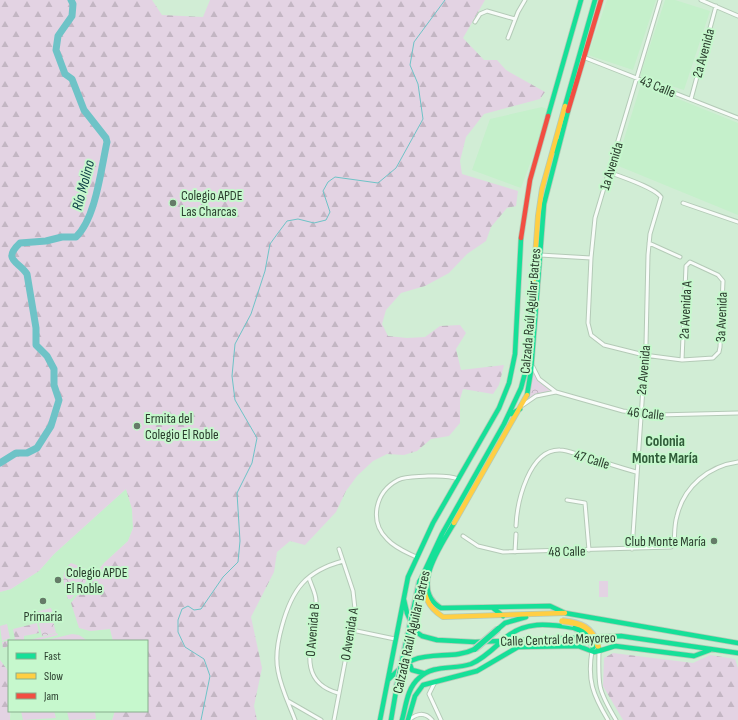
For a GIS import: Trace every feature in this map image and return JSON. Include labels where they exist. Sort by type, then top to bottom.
[{"type":"main road","name":"Calzada Raúl Aguilar Batres","points":[[380,720],[408,577],[416,557],[458,479],[499,408],[511,377],[515,354],[522,229],[530,180],[581,0]]},
{"type":"main road","name":"Calzada Raúl Aguilar Batres","points":[[391,720],[396,691],[423,573],[444,529],[510,414],[525,379],[528,362],[538,216],[548,164],[581,57],[595,0]]},
{"type":"main road","points":[[425,591],[434,559],[449,530],[521,408],[529,386],[544,204],[581,57],[601,0]]},
{"type":"main road","points":[[548,164],[559,141]]},
{"type":"main road","points":[[510,414],[521,408]]},
{"type":"main road","points":[[423,573],[427,606],[443,618],[565,614]]},
{"type":"main road","name":"Calle Central de Mayoreo","points":[[425,591],[431,602],[441,608],[550,606],[565,614],[738,643]]},
{"type":"main road","name":"Calle Central de Mayoreo","points":[[403,598],[413,628],[422,636],[449,642],[621,636],[738,653]]},
{"type":"main road","points":[[493,608],[503,616]]},
{"type":"main road","points":[[387,680],[409,662],[424,658],[456,656],[475,649],[504,623],[530,615]]},
{"type":"main road","points":[[549,615],[562,621],[580,624],[589,628],[595,635],[595,649]]},
{"type":"main road","points":[[402,720],[411,688],[423,673],[434,668],[470,664],[516,629],[526,625],[575,628],[587,634],[595,649]]},
{"type":"main road","points":[[409,720],[418,690],[423,685],[435,681],[465,676],[477,671],[508,651],[518,647],[578,646],[595,649],[615,646],[694,656],[712,649]]},
{"type":"main road","points":[[409,662],[412,670],[423,673]]},
{"type":"street","points":[[508,38],[515,19],[525,0]]},
{"type":"street","name":"1a Avenida","points":[[644,355],[604,345],[591,335],[588,323],[591,258],[595,218],[660,0]]},
{"type":"street","points":[[701,0],[738,16]]},
{"type":"street","name":"2a Avenida","points":[[691,99],[716,6]]},
{"type":"street","points":[[476,22],[480,14],[487,11],[515,19]]},
{"type":"street","name":"43 Calle","points":[[581,57],[738,118]]},
{"type":"street","name":"2a Avenida","points":[[609,172],[658,193],[661,200],[653,222],[649,243],[644,355],[632,549]]},
{"type":"street","points":[[683,203],[738,222]]},
{"type":"street","points":[[649,243],[680,257]]},
{"type":"street","points":[[540,255],[591,258]]},
{"type":"street","name":"3a Avenida","points":[[682,360],[707,360],[717,355],[720,347],[722,278],[690,262]]},
{"type":"street","name":"2a Avenida A","points":[[682,360],[686,266],[690,262]]},
{"type":"street","points":[[644,355],[682,360]]},
{"type":"street","name":"46 Calle","points":[[532,363],[539,379],[556,392],[640,414],[673,416],[738,413]]},
{"type":"street","name":"46 Calle","points":[[521,408],[536,396],[556,392]]},
{"type":"street","name":"47 Calle","points":[[516,526],[517,507],[525,483],[538,460],[548,452],[564,450],[636,472]]},
{"type":"street","name":"48 Calle","points":[[463,536],[483,548],[495,551],[516,552],[671,548],[674,544],[676,522],[681,505],[700,477],[713,469],[738,462]]},
{"type":"street","points":[[416,557],[396,546],[382,534],[376,514],[380,498],[389,486],[402,478],[452,476],[458,479]]},
{"type":"street","points":[[567,500],[585,503],[589,550]]},
{"type":"street","points":[[516,534],[516,552]]},
{"type":"street","name":"0 Avenida A","points":[[334,720],[354,615],[354,597],[339,549]]},
{"type":"street","points":[[295,720],[278,673],[277,662],[280,636],[292,597],[301,584],[327,566],[343,561]]},
{"type":"street","name":"0 Avenida B","points":[[309,578],[316,600],[316,616],[308,655],[310,668],[313,675],[322,685],[338,693]]},
{"type":"street","points":[[352,630],[395,639]]},
{"type":"street","points":[[595,649],[590,668],[591,686],[597,701],[608,720]]},
{"type":"street","points":[[595,649],[600,691],[616,720]]},
{"type":"street","points":[[435,681],[429,694],[441,720]]},
{"type":"street","points":[[288,701],[321,720]]},
{"type":"street","points":[[409,720],[414,716],[421,714],[427,715],[432,720]]},
{"type":"shaded area","points":[[607,0],[656,0],[633,70],[588,55]]},
{"type":"shaded area","points":[[665,0],[675,0],[710,11],[684,90],[640,76]]},
{"type":"shaded area","points":[[641,84],[738,123],[738,215],[616,165]]},
{"type":"shaded area","points":[[542,107],[550,110],[521,188],[472,170],[490,119]]},
{"type":"shaded area","name":"Colegio APDE El Roble","points":[[126,489],[132,509],[133,528],[128,541],[104,563],[90,631],[110,629],[113,640],[8,640],[8,671],[0,660],[0,592],[11,589],[39,571],[54,554]]},
{"type":"shaded area","points":[[11,712],[115,712],[112,720],[10,720]]},
{"type":"green space","points":[[0,0],[152,0],[162,15],[203,17],[210,0],[485,0],[463,38],[484,60],[497,60],[506,70],[545,92],[540,99],[484,114],[466,137],[460,161],[462,174],[518,191],[516,206],[507,208],[491,227],[486,241],[467,254],[449,273],[425,286],[401,293],[386,310],[382,324],[388,336],[407,338],[425,337],[440,326],[460,325],[466,333],[456,349],[461,370],[504,365],[499,385],[493,394],[463,389],[460,399],[460,423],[449,436],[431,439],[417,451],[404,455],[387,454],[373,461],[357,476],[346,491],[336,512],[305,545],[290,541],[277,552],[274,572],[251,617],[262,668],[254,706],[257,720],[112,720],[115,712],[148,712],[148,640],[113,640],[110,629],[90,631],[79,628],[71,603],[104,563],[128,541],[133,528],[132,509],[126,489],[54,554],[39,571],[11,589],[0,592]]},
{"type":"green space","points":[[533,371],[543,384],[556,392],[537,395],[527,401]]},
{"type":"green space","points":[[71,563],[87,569],[90,577],[71,599],[68,599],[64,585],[64,575],[67,567]]},
{"type":"green space","points":[[599,581],[608,581],[608,597],[599,597]]},
{"type":"green space","points":[[51,608],[53,616],[38,619],[36,612]]},
{"type":"green space","points":[[52,617],[56,633],[42,636],[38,620]]},
{"type":"green space","points":[[37,623],[39,633],[24,636],[24,640],[11,640],[15,639],[13,629]]},
{"type":"green space","points":[[7,624],[10,638],[2,641],[0,626]]},
{"type":"green space","points":[[57,633],[58,635],[40,640],[30,640]]},
{"type":"green space","points":[[72,634],[79,635],[86,640],[47,640]]},
{"type":"green space","points":[[8,641],[8,646],[3,648],[2,642]]},
{"type":"green space","points":[[613,653],[693,663],[710,655],[735,659],[738,668],[738,720],[623,720],[603,686],[604,658]]},
{"type":"green space","points":[[0,660],[8,671],[8,712],[10,712],[10,720],[0,720]]},
{"type":"green space","points":[[21,712],[54,712],[56,718],[23,720]]},
{"type":"green space","points":[[67,712],[95,712],[96,719],[69,720]]},
{"type":"waterway","name":"Río Molino","points":[[0,463],[16,453],[27,453],[37,448],[51,426],[59,400],[54,385],[54,369],[47,356],[36,345],[36,328],[27,274],[13,260],[12,253],[20,243],[46,241],[62,237],[76,237],[83,229],[93,206],[97,192],[107,142],[106,138],[84,110],[72,79],[65,74],[56,50],[58,36],[72,16],[73,4],[71,0]]},
{"type":"waterway","points":[[201,720],[210,676],[204,659],[185,647],[178,632],[178,620],[182,609],[188,606],[194,610],[201,609],[223,577],[238,562],[240,541],[237,493],[252,463],[257,438],[235,400],[232,376],[235,344],[251,314],[265,271],[270,244],[287,221],[298,219],[314,223],[326,220],[330,212],[323,191],[328,182],[335,177],[378,183],[396,168],[423,119],[418,84],[410,65],[414,42],[445,0]]},
{"type":"traffic: fast","points":[[548,116],[581,0]]},
{"type":"traffic: fast","points":[[565,106],[595,0]]},
{"type":"traffic: fast","points":[[527,395],[531,371],[544,204],[568,111]]},
{"type":"traffic: fast","points":[[554,151],[559,141]]},
{"type":"traffic: fast","points":[[380,720],[408,577],[433,523],[499,408],[509,383],[515,354],[521,238]]},
{"type":"traffic: fast","points":[[420,581],[442,534],[504,424],[521,388],[528,362],[532,299]]},
{"type":"traffic: fast","points":[[511,414],[520,409]]},
{"type":"traffic: fast","points":[[454,523],[436,555],[428,579],[428,590],[432,600],[441,608],[550,606],[565,613],[738,643]]},
{"type":"traffic: fast","points":[[396,691],[420,581]]},
{"type":"traffic: fast","points":[[404,600],[407,613],[415,631],[422,636],[437,640],[475,642],[621,636],[738,653]]},
{"type":"traffic: fast","points":[[493,608],[503,616]]},
{"type":"traffic: fast","points":[[498,629],[505,623],[526,617]]},
{"type":"traffic: fast","points":[[402,720],[409,692],[415,682],[425,674],[437,669],[471,664],[484,657],[511,634],[528,626],[556,625],[575,628]]},
{"type":"traffic: fast","points":[[575,628],[587,633],[593,647]]},
{"type":"traffic: fast","points":[[475,649],[498,629]]},
{"type":"traffic: fast","points":[[408,720],[415,696],[423,685],[477,671],[518,647],[578,646],[594,652],[599,651],[598,646]]},
{"type":"traffic: fast","points":[[599,651],[615,646],[694,656],[710,650]]},
{"type":"traffic: fast","points":[[388,680],[403,666],[413,660],[428,656],[460,654],[475,649]]},
{"type":"traffic: fast","points":[[409,662],[412,670],[423,673]]},
{"type":"traffic: fast","points":[[391,720],[396,691]]},
{"type":"traffic: slow","points":[[532,299],[538,216],[542,189],[565,106]]},
{"type":"traffic: slow","points":[[454,523],[527,395]]},
{"type":"traffic: slow","points":[[423,576],[427,600],[433,609],[443,617],[565,613]]},
{"type":"traffic: slow","points":[[562,621],[575,623],[585,627],[593,634],[598,646]]},
{"type":"traffic: jam","points":[[568,111],[601,0]]},
{"type":"traffic: jam","points":[[521,238],[530,180],[548,116]]},
{"type":"place","name":"Colegio APDE Las Charcas","points":[[173,203]]},
{"type":"place","name":"Ermita del Colegio El Roble","points":[[137,426]]},
{"type":"place","name":"Club Monte María","points":[[714,541]]},
{"type":"place","name":"Colegio APDE El Roble","points":[[58,580]]},
{"type":"place","name":"Primaria","points":[[43,601]]},
{"type":"district","name":"Colonia Monte María","points":[[665,450]]}]
